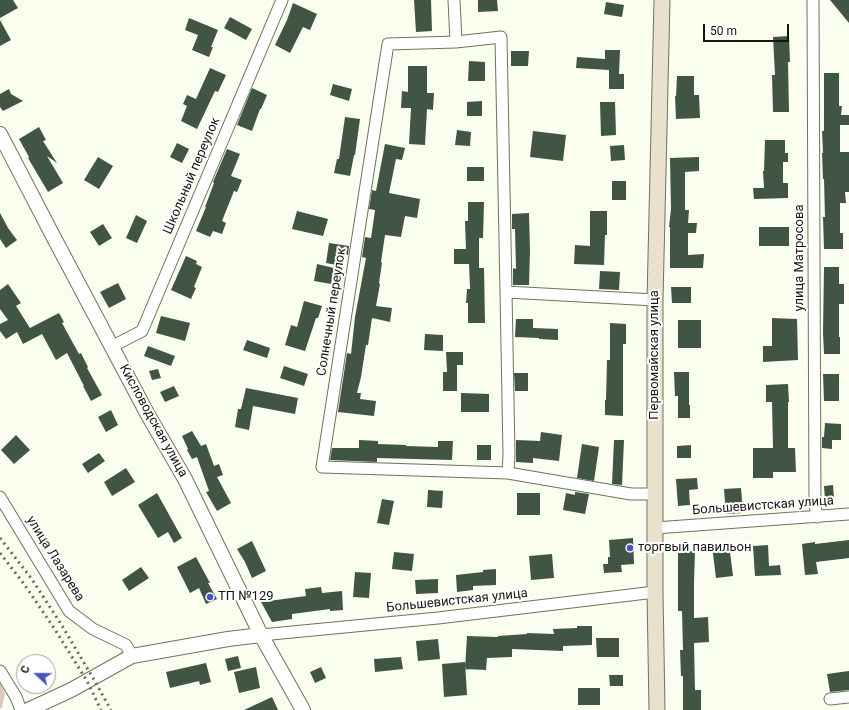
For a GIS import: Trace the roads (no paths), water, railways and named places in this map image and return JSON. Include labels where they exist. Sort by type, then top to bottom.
[{"type":"main road","name":"Первомайская улица","points":[[657,710],[655,592],[655,300],[662,0]]},
{"type":"street","name":"Школьный переулок","points":[[111,347],[142,331],[282,0]]},
{"type":"street","points":[[454,0],[456,42]]},
{"type":"street","name":"улица Матросова","points":[[813,0],[815,497],[817,517]]},
{"type":"street","name":"Солнечный переулок","points":[[508,473],[501,37],[456,42],[388,44],[322,467],[508,473],[631,494],[655,494]]},
{"type":"street","name":"Кисловодская улица","points":[[0,134],[111,347],[185,479],[261,635],[303,710]]},
{"type":"street","points":[[506,292],[655,300]]},
{"type":"street","name":"улица Лазарева","points":[[0,497],[69,611],[93,629],[126,645],[132,656]]},
{"type":"street","name":"Большевистская улица","points":[[655,528],[849,514]]},
{"type":"street","name":"Большевистская улица","points":[[261,635],[438,618],[655,592]]},
{"type":"street","points":[[28,710],[71,690],[132,656],[228,639],[261,635]]},
{"type":"street","points":[[0,671],[16,698],[21,710]]},
{"type":"street","points":[[830,699],[849,697]]},
{"type":"railway","points":[[0,538],[31,578],[61,624],[111,710]]},
{"type":"railway","points":[[0,553],[24,584],[54,628],[87,681],[101,710]]},
{"type":"place","name":"торгвый павильон","points":[[630,548]]},
{"type":"place","name":"ТП №129","points":[[210,597]]}]
